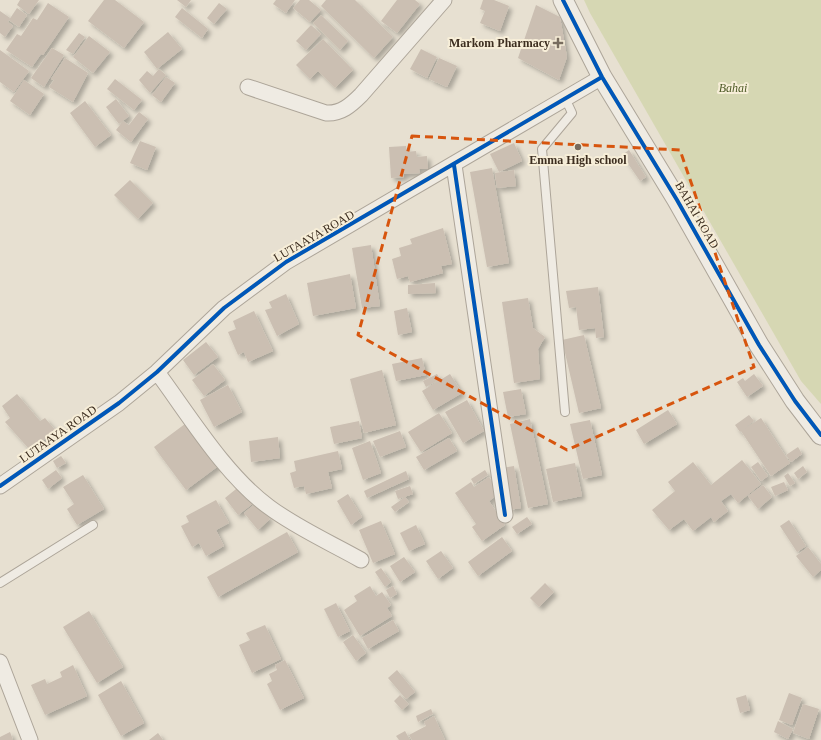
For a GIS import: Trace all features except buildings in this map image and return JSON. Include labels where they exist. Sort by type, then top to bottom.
[{"type":"street","points":[[248,86],[326,113],[342,111],[351,105],[361,95],[444,0]]},
{"type":"street","name":"BAHAI ROAD","points":[[563,0],[602,77],[677,200],[759,345],[795,401],[821,435]]},
{"type":"street","name":"LUTAAYA ROAD","points":[[0,486],[119,403],[157,372],[224,308],[286,262],[602,77]]},
{"type":"street","points":[[454,165],[505,515]]},
{"type":"street","points":[[157,372],[223,461],[268,507],[298,526],[361,560]]},
{"type":"street","points":[[0,662],[30,740]]},
{"type":"lane","points":[[565,98],[572,113],[542,149],[565,412]]},
{"type":"lane","points":[[0,583],[93,525]]},
{"type":"highlighted area","points":[[412,136],[680,150],[754,367],[567,450],[358,335]]},
{"type":"green space","name":"Bahai","points":[[584,0],[821,0],[821,404],[801,381],[590,13]]},
{"type":"cycle path","points":[[563,0],[602,77],[677,200],[759,345],[795,401],[821,435]]},
{"type":"cycle path","points":[[0,486],[119,403],[157,372],[224,308],[286,262],[602,77]]},
{"type":"cycle path","points":[[454,165],[505,515]]},
{"type":"place","name":"Markom Pharmacy","points":[[558,43]]},
{"type":"place","name":"Emma High school","points":[[578,147]]}]
